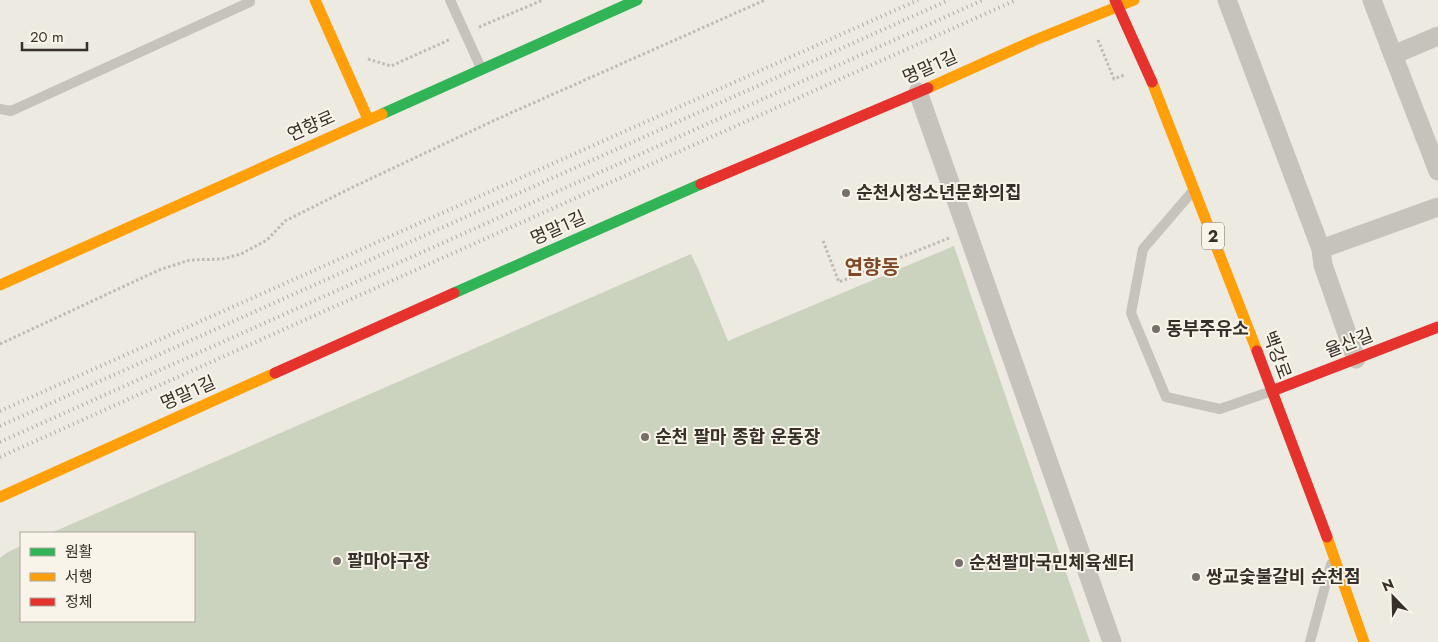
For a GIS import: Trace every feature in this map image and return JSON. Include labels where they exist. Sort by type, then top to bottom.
[{"type":"street","points":[[315,0],[368,119]]},
{"type":"street","name":"연향로","points":[[0,285],[637,0]]},
{"type":"street","name":"2","points":[[1115,0],[1145,66]]},
{"type":"street","name":"명말1길","points":[[0,497],[656,203],[918,92],[1016,48],[1134,0]]},
{"type":"street","points":[[1227,0],[1321,249],[1322,265],[1356,359]]},
{"type":"street","points":[[1372,0],[1438,171]]},
{"type":"street","points":[[1393,55],[1438,36]]},
{"type":"street","name":"백강로","points":[[1145,66],[1238,298],[1334,554],[1364,642]]},
{"type":"street","points":[[918,92],[1112,642]]},
{"type":"street","points":[[1321,249],[1438,207]]},
{"type":"street","name":"율산길","points":[[1272,391],[1438,327]]},
{"type":"lane","points":[[0,109],[11,111],[250,2],[250,0]]},
{"type":"lane","points":[[450,0],[481,69]]},
{"type":"lane","points":[[1194,189],[1143,249],[1131,313],[1166,397],[1220,409],[1272,391]]},
{"type":"lane","points":[[1310,642],[1334,554]]},
{"type":"path","points":[[365,52],[368,59],[391,66],[543,0]]},
{"type":"path","points":[[0,344],[159,270],[190,260],[222,259],[241,254],[267,240],[285,221],[353,186],[495,120],[765,0]]},
{"type":"path","points":[[1089,18],[1114,79],[1145,66]]},
{"type":"path","points":[[823,241],[839,282],[966,231]]},
{"type":"green space","name":"순천 팔마 종합 운동장","points":[[954,246],[1090,642],[0,642],[0,558],[20,546],[20,622],[195,622],[195,532],[53,532],[691,254],[728,341]]},
{"type":"railway","points":[[0,411],[918,0]]},
{"type":"railway","points":[[0,426],[949,0]]},
{"type":"railway","points":[[0,442],[983,0]]},
{"type":"railway","points":[[0,457],[1016,0]]},
{"type":"traffic: fast","points":[[382,114],[637,0]]},
{"type":"traffic: fast","points":[[454,293],[701,184]]},
{"type":"traffic: slow","points":[[315,0],[368,119]]},
{"type":"traffic: slow","points":[[928,88],[1035,40],[1134,0]]},
{"type":"traffic: slow","points":[[1152,82],[1257,351]]},
{"type":"traffic: slow","points":[[0,285],[382,114]]},
{"type":"traffic: slow","points":[[0,497],[275,373]]},
{"type":"traffic: slow","points":[[1327,537],[1364,642]]},
{"type":"traffic: jam","points":[[1115,0],[1152,82]]},
{"type":"traffic: jam","points":[[701,184],[928,88]]},
{"type":"traffic: jam","points":[[275,373],[454,293]]},
{"type":"traffic: jam","points":[[1272,391],[1438,327]]},
{"type":"traffic: jam","points":[[1257,351],[1327,537]]},
{"type":"place","name":"순천시청소년문화의집","points":[[846,193]]},
{"type":"place","name":"동부주유소","points":[[1156,329]]},
{"type":"place","name":"순천 팔마 종합 운동장","points":[[645,437]]},
{"type":"place","name":"팔마야구장","points":[[337,561]]},
{"type":"place","name":"순천팔마국민체육센터","points":[[959,563]]},
{"type":"place","name":"쌍교숯불갈비 순천점","points":[[1196,577]]},
{"type":"district","name":"연향동","points":[[872,267]]}]
